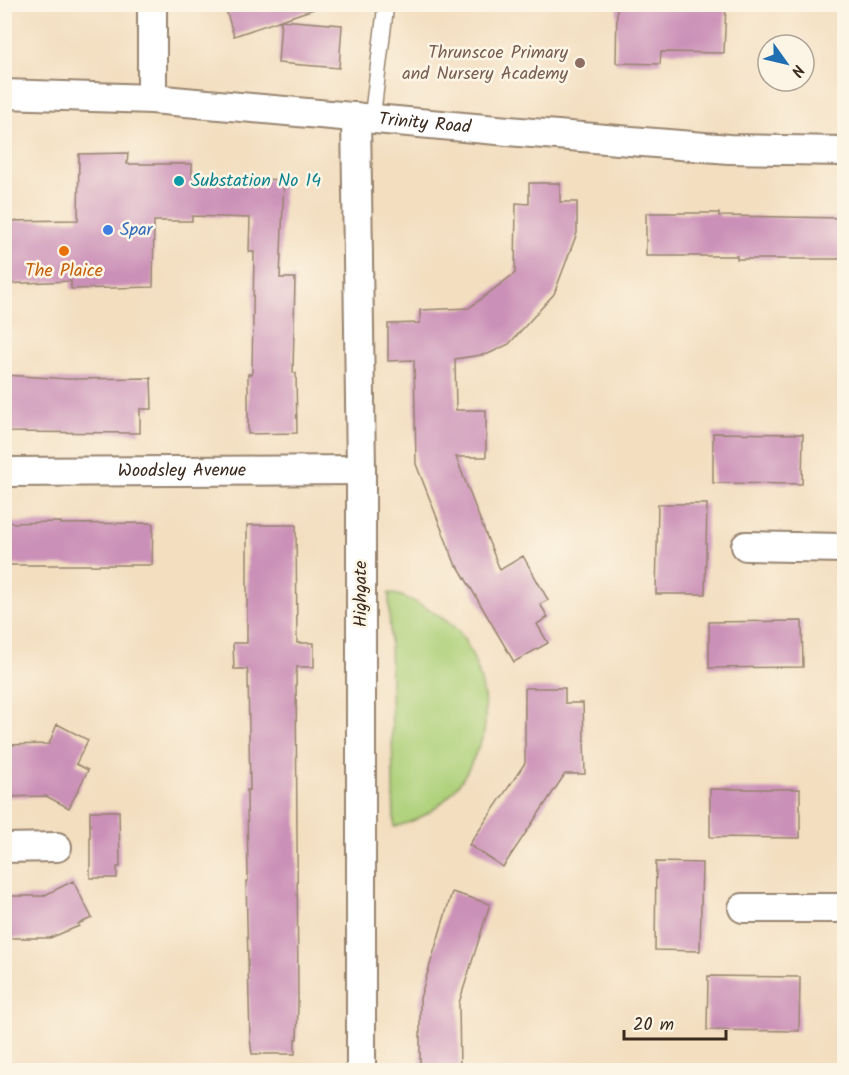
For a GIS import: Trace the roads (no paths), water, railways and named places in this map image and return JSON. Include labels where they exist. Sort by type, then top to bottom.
[{"type":"street","points":[[152,4],[153,99]]},
{"type":"street","name":"Trinity Road","points":[[4,94],[153,99],[729,149],[844,151]]},
{"type":"street","name":"Highgate","points":[[361,1071],[361,470],[364,118]]},
{"type":"street","name":"Woodsley Avenue","points":[[4,472],[361,470]]},
{"type":"street","points":[[746,546],[844,548]]},
{"type":"street","points":[[4,848],[57,847]]},
{"type":"street","points":[[743,908],[844,908]]},
{"type":"lane","points":[[364,118],[386,4]]},
{"type":"place","name":"Thrunscoe Primary and Nursery Academy","points":[[580,63]]},
{"type":"place","name":"Substation No 14","points":[[179,181]]},
{"type":"place","name":"Spar","points":[[108,230]]},
{"type":"place","name":"The Plaice","points":[[64,251]]}]
